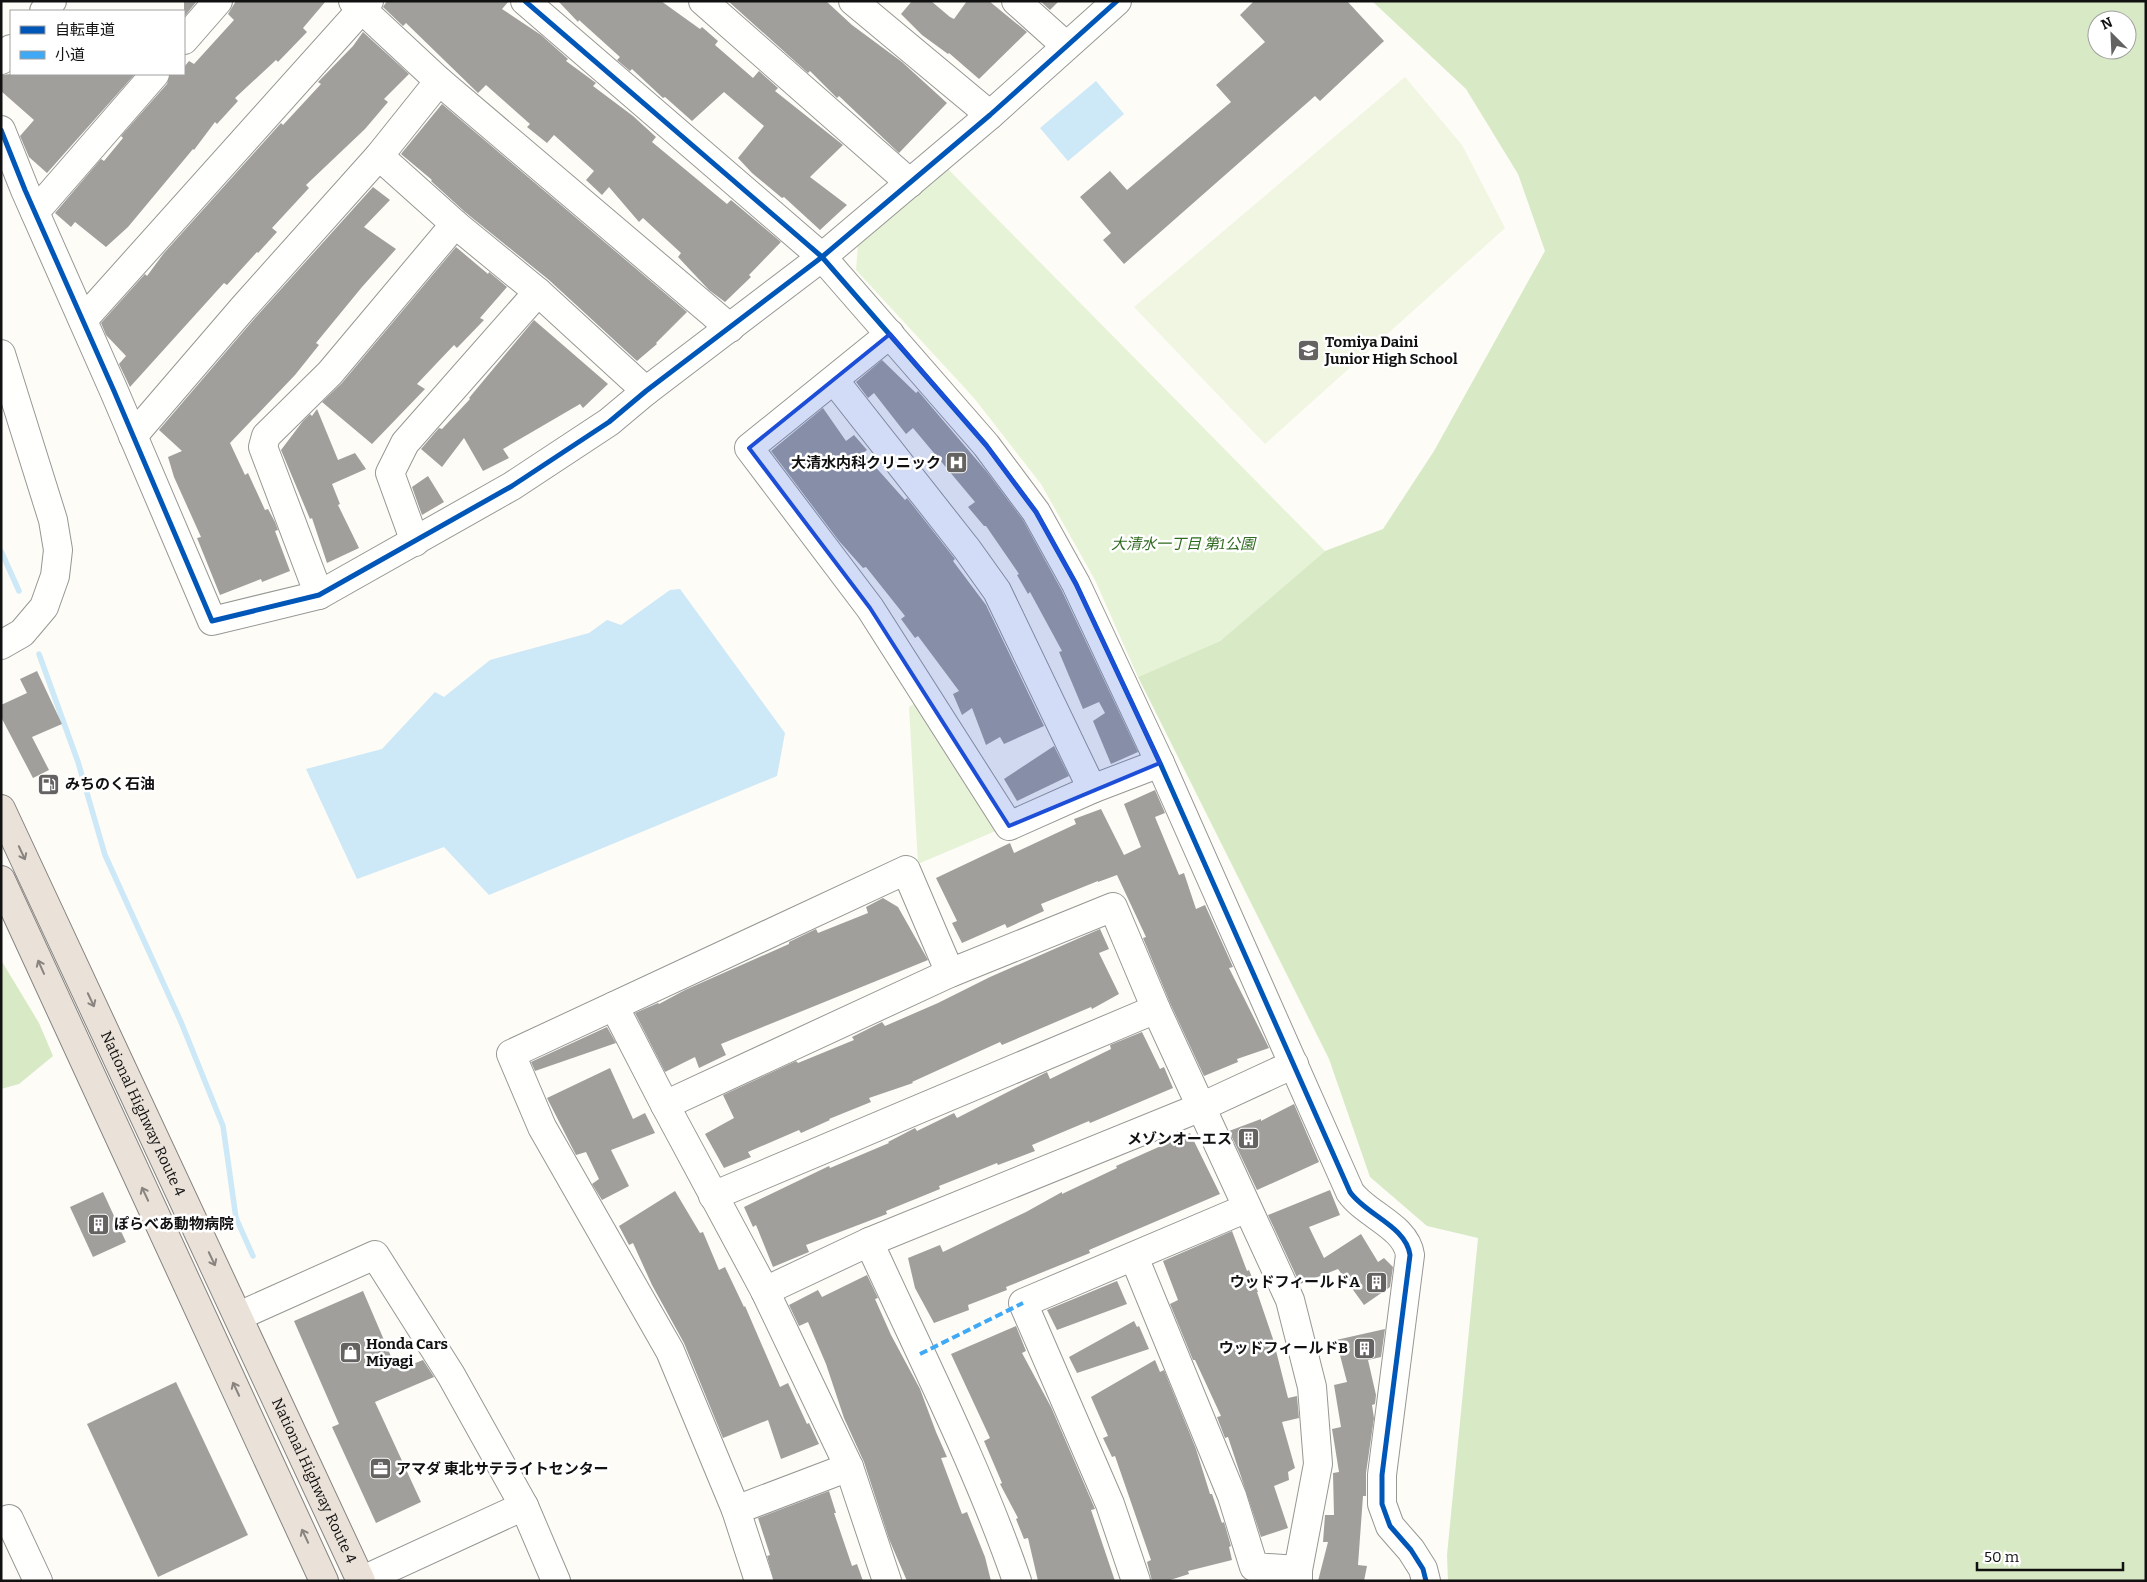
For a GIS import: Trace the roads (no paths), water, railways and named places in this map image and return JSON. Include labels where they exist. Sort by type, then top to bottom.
[{"type":"highway","name":"National Highway Route 4","points":[[1,809],[361,1581]]},
{"type":"highway","points":[[1,880],[324,1581]]},
{"type":"street","points":[[185,39],[218,1]]},
{"type":"street","points":[[525,1],[822,257],[986,445],[1036,512],[1076,584],[1160,763],[1350,1192],[1357,1203],[1402,1236],[1409,1246],[1410,1255],[1382,1475],[1382,1504],[1390,1526],[1411,1550],[1423,1569],[1426,1581]]},
{"type":"street","points":[[703,1],[910,183]]},
{"type":"street","points":[[853,1],[990,115]]},
{"type":"street","points":[[1016,1],[1066,45]]},
{"type":"street","points":[[1,130],[212,621],[319,596],[512,486],[609,422],[646,391],[822,257],[990,115],[1117,1]]},
{"type":"street","points":[[82,320],[361,4],[439,81],[730,328]]},
{"type":"street","points":[[1,60],[10,49]]},
{"type":"street","points":[[35,212],[154,75]]},
{"type":"street","points":[[133,436],[243,308],[378,156],[439,81]]},
{"type":"street","points":[[378,156],[455,224],[538,292],[646,391]]},
{"type":"street","points":[[319,596],[263,447],[266,436],[330,373],[455,224]]},
{"type":"street","points":[[415,542],[390,473],[405,443],[538,292]]},
{"type":"street","points":[[890,334],[749,448],[870,608],[1009,826],[1092,789],[1160,763]]},
{"type":"street","points":[[1,354],[53,520],[58,550],[55,576],[44,607],[22,633],[1,645]]},
{"type":"street","points":[[834,380],[967,549],[997,591],[1092,789]]},
{"type":"street","points":[[759,1581],[736,1510],[670,1351],[542,1127],[511,1054],[906,870],[950,973]]},
{"type":"street","points":[[665,1105],[950,973],[1113,907],[1200,1107],[1290,1300],[1312,1387],[1318,1464],[1298,1575],[1254,1567],[1232,1496],[1134,1257]]},
{"type":"street","points":[[614,1006],[765,1291],[849,1468],[887,1581]]},
{"type":"street","points":[[713,1196],[1156,1008]]},
{"type":"street","points":[[765,1291],[869,1242],[1200,1107],[1294,1064]]},
{"type":"street","points":[[1136,1581],[1110,1504],[1024,1303],[1247,1208]]},
{"type":"street","points":[[869,1242],[970,1463],[1007,1551],[1017,1581]]},
{"type":"street","points":[[238,1316],[375,1256],[451,1375],[524,1506],[556,1581]]},
{"type":"street","points":[[736,1510],[849,1468]]},
{"type":"street","points":[[361,1581],[403,1573],[524,1506]]},
{"type":"street","points":[[1,1523],[10,1519],[38,1581]]},
{"type":"water","points":[[1096,81],[1124,114],[1068,161],[1040,128]]},
{"type":"water","points":[[680,589],[785,733],[777,776],[489,895],[444,847],[357,879],[306,769],[382,749],[435,692],[444,697],[490,660],[589,633],[607,620],[621,625],[670,590]]},
{"type":"waterway","points":[[1,551],[19,591]]},
{"type":"waterway","points":[[39,654],[78,762],[105,855],[181,1022],[223,1126],[236,1218],[253,1256]]},
{"type":"place","name":"Tomiya Daini Junior High School","points":[[1309,351]]},
{"type":"place","name":"大清水内科クリニック","points":[[957,463]]},
{"type":"place","name":"みちのく石油","points":[[49,784]]},
{"type":"place","name":"メゾンオーエス","points":[[1248,1139]]},
{"type":"place","name":"ぽらべあ動物病院","points":[[98,1224]]},
{"type":"place","name":"ウッドフィールドA","points":[[1376,1282]]},
{"type":"place","name":"ウッドフィールドB","points":[[1364,1348]]},
{"type":"place","name":"Honda Cars Miyagi","points":[[350,1353]]},
{"type":"place","name":"アマダ 東北サテライトセンター","points":[[380,1469]]},
{"type":"park label","name":"大清水一丁目 第1公園","points":[[1183,544]]}]
